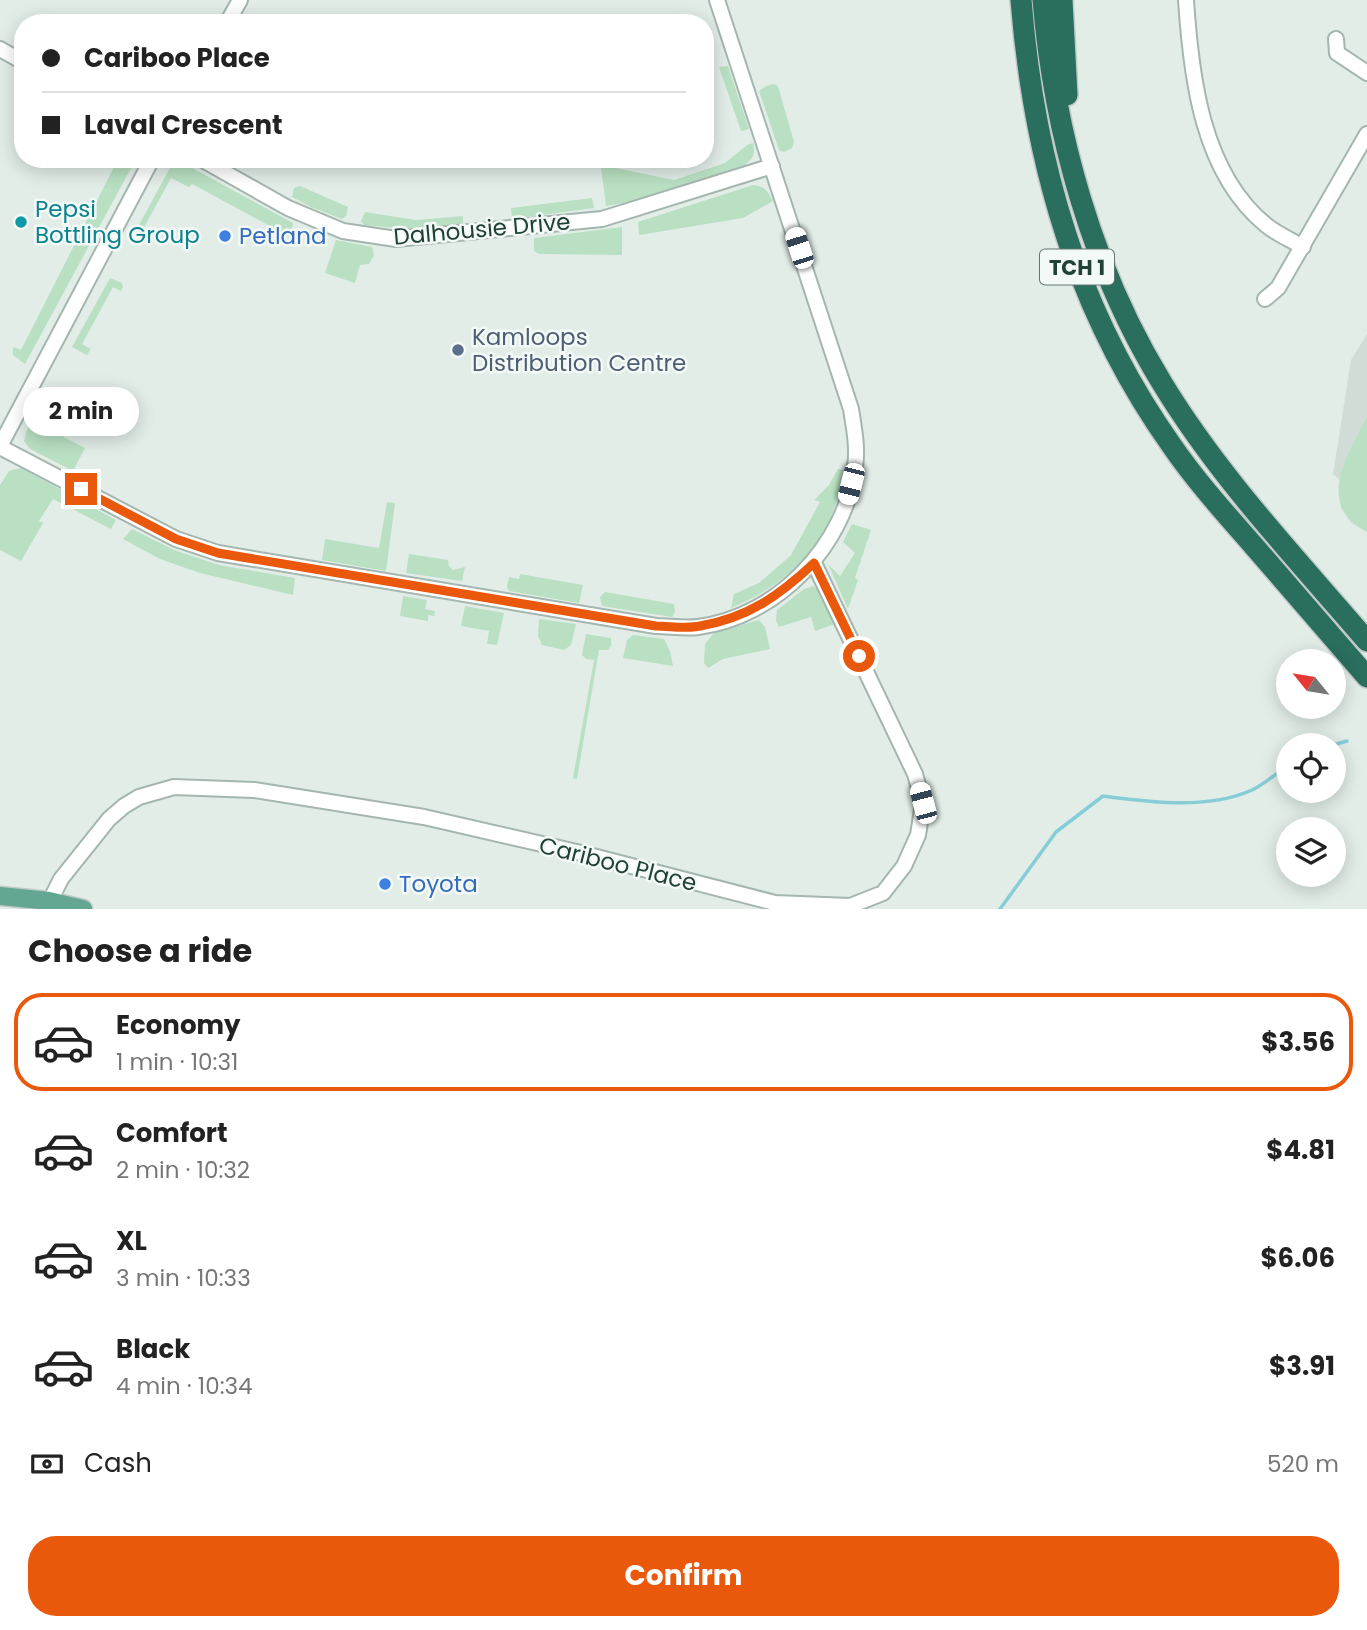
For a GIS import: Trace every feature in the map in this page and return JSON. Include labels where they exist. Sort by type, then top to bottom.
[{"type":"highway","name":"TCH 1","points":[[1021,0],[1025,55],[1047,174],[1084,285],[1109,340],[1135,390],[1172,447],[1367,677]]},
{"type":"highway","name":"TCH 1","points":[[1043,0],[1058,113],[1074,170],[1108,275],[1161,382],[1236,489],[1367,641]]},
{"type":"highway","points":[[1062,0],[1074,170]]},
{"type":"main road","points":[[0,896],[83,909]]},
{"type":"street","points":[[147,168],[0,446],[176,539],[218,553],[656,626],[698,627],[748,612],[786,589],[814,563],[846,507],[855,468],[856,443],[851,409],[717,0]]},
{"type":"street","points":[[1186,0],[1189,53],[1197,94],[1222,172],[1241,201],[1267,226],[1303,247]]},
{"type":"street","points":[[1336,39],[1337,54],[1367,73]]},
{"type":"street","points":[[1265,299],[1278,288],[1367,134]]},
{"type":"street","name":"Dalhousie Drive","points":[[217,168],[288,208],[343,231],[396,239],[602,219],[772,166]]},
{"type":"street","name":"Cariboo Place","points":[[47,905],[61,879],[109,819],[139,797],[174,787],[254,790],[424,817],[581,853],[775,904],[850,906],[883,893],[904,866],[918,835],[923,803],[915,774],[814,563]]},
{"type":"shaded area","points":[[1367,334],[1367,532],[1351,523],[1341,508],[1339,479],[1333,474],[1351,360]]},
{"type":"green space","points":[[728,66],[749,129],[741,131],[719,67]]},
{"type":"green space","points":[[773,84],[778,86],[794,142],[792,148],[784,152],[779,150],[759,91]]},
{"type":"green space","points":[[753,143],[754,150],[753,156],[745,165],[640,200],[606,206],[601,168],[616,168],[674,180],[725,163]]},
{"type":"green space","points":[[113,168],[131,168],[25,364],[13,355],[13,347],[21,350]]},
{"type":"green space","points":[[170,168],[192,168],[293,223],[290,237],[192,184],[189,187],[171,178],[142,231],[151,236],[149,240],[134,234]]},
{"type":"green space","points":[[753,185],[766,190],[773,201],[743,218],[639,235],[638,222]]},
{"type":"green space","points":[[300,186],[348,207],[346,216],[342,219],[292,197],[294,188]]},
{"type":"green space","points":[[592,198],[594,208],[512,219],[511,208]]},
{"type":"green space","points":[[365,212],[416,220],[463,216],[463,225],[417,230],[364,225],[361,221]]},
{"type":"green space","points":[[622,227],[622,255],[539,254],[534,251],[534,238]]},
{"type":"green space","points":[[336,240],[372,247],[374,255],[369,264],[360,265],[355,283],[325,273]]},
{"type":"green space","points":[[110,278],[122,283],[123,287],[121,291],[113,287],[82,344],[91,349],[87,355],[72,347]]},
{"type":"green space","points":[[1367,416],[1367,532],[1351,520],[1342,507],[1339,493],[1345,463]]},
{"type":"green space","points":[[32,420],[50,421],[52,431],[85,448],[73,471],[30,449],[24,441]]},
{"type":"green space","points":[[21,468],[116,520],[111,529],[53,499],[39,521],[43,523],[21,561],[0,550],[0,485],[9,471]]},
{"type":"green space","points":[[838,469],[844,470],[836,502],[826,529],[816,544],[792,571],[778,582],[731,608],[734,594],[759,583],[791,555],[820,502],[814,500],[829,485]]},
{"type":"green space","points":[[387,502],[395,503],[386,571],[322,560],[325,539],[379,548]]},
{"type":"green space","points":[[852,524],[871,530],[848,609],[828,564],[840,576],[855,553],[843,542]]},
{"type":"green space","points":[[132,529],[174,550],[219,565],[295,578],[293,595],[200,573],[160,559],[123,539]]},
{"type":"green space","points":[[409,554],[448,560],[453,570],[465,567],[462,581],[406,573]]},
{"type":"green space","points":[[520,574],[583,585],[579,603],[509,591],[509,577],[519,579]]},
{"type":"green space","points":[[813,586],[820,591],[835,624],[815,631],[811,617],[779,627],[776,621],[777,610],[804,589]]},
{"type":"green space","points":[[605,592],[674,604],[675,612],[672,617],[602,606],[600,597]]},
{"type":"green space","points":[[403,596],[427,600],[425,609],[435,611],[434,616],[428,615],[428,621],[400,616]]},
{"type":"green space","points":[[465,606],[504,613],[497,645],[487,644],[489,631],[461,626]]},
{"type":"green space","points":[[539,619],[576,624],[571,645],[564,650],[542,645],[538,636]]},
{"type":"green space","points":[[759,620],[765,627],[770,649],[723,659],[708,668],[704,663],[705,644],[714,633]]},
{"type":"green space","points":[[586,634],[611,638],[611,646],[608,650],[599,650],[577,779],[573,778],[594,660],[586,659],[582,655]]},
{"type":"green space","points":[[633,635],[664,639],[673,666],[623,658],[627,640]]},
{"type":"waterway","points":[[1000,909],[1056,832],[1103,796],[1179,803],[1217,800],[1252,790],[1276,774]]},
{"type":"place","name":"Pepsi Bottling Group","points":[[21,222]]},
{"type":"place","name":"Petland","points":[[225,236]]},
{"type":"place","name":"Kamloops Distribution Centre","points":[[458,350]]},
{"type":"place","name":"Toyota","points":[[385,884]]},
{"type":"route","points":[[81,489],[176,539],[218,553],[656,626],[698,627],[748,612],[786,589],[814,563],[859,656]]}]
